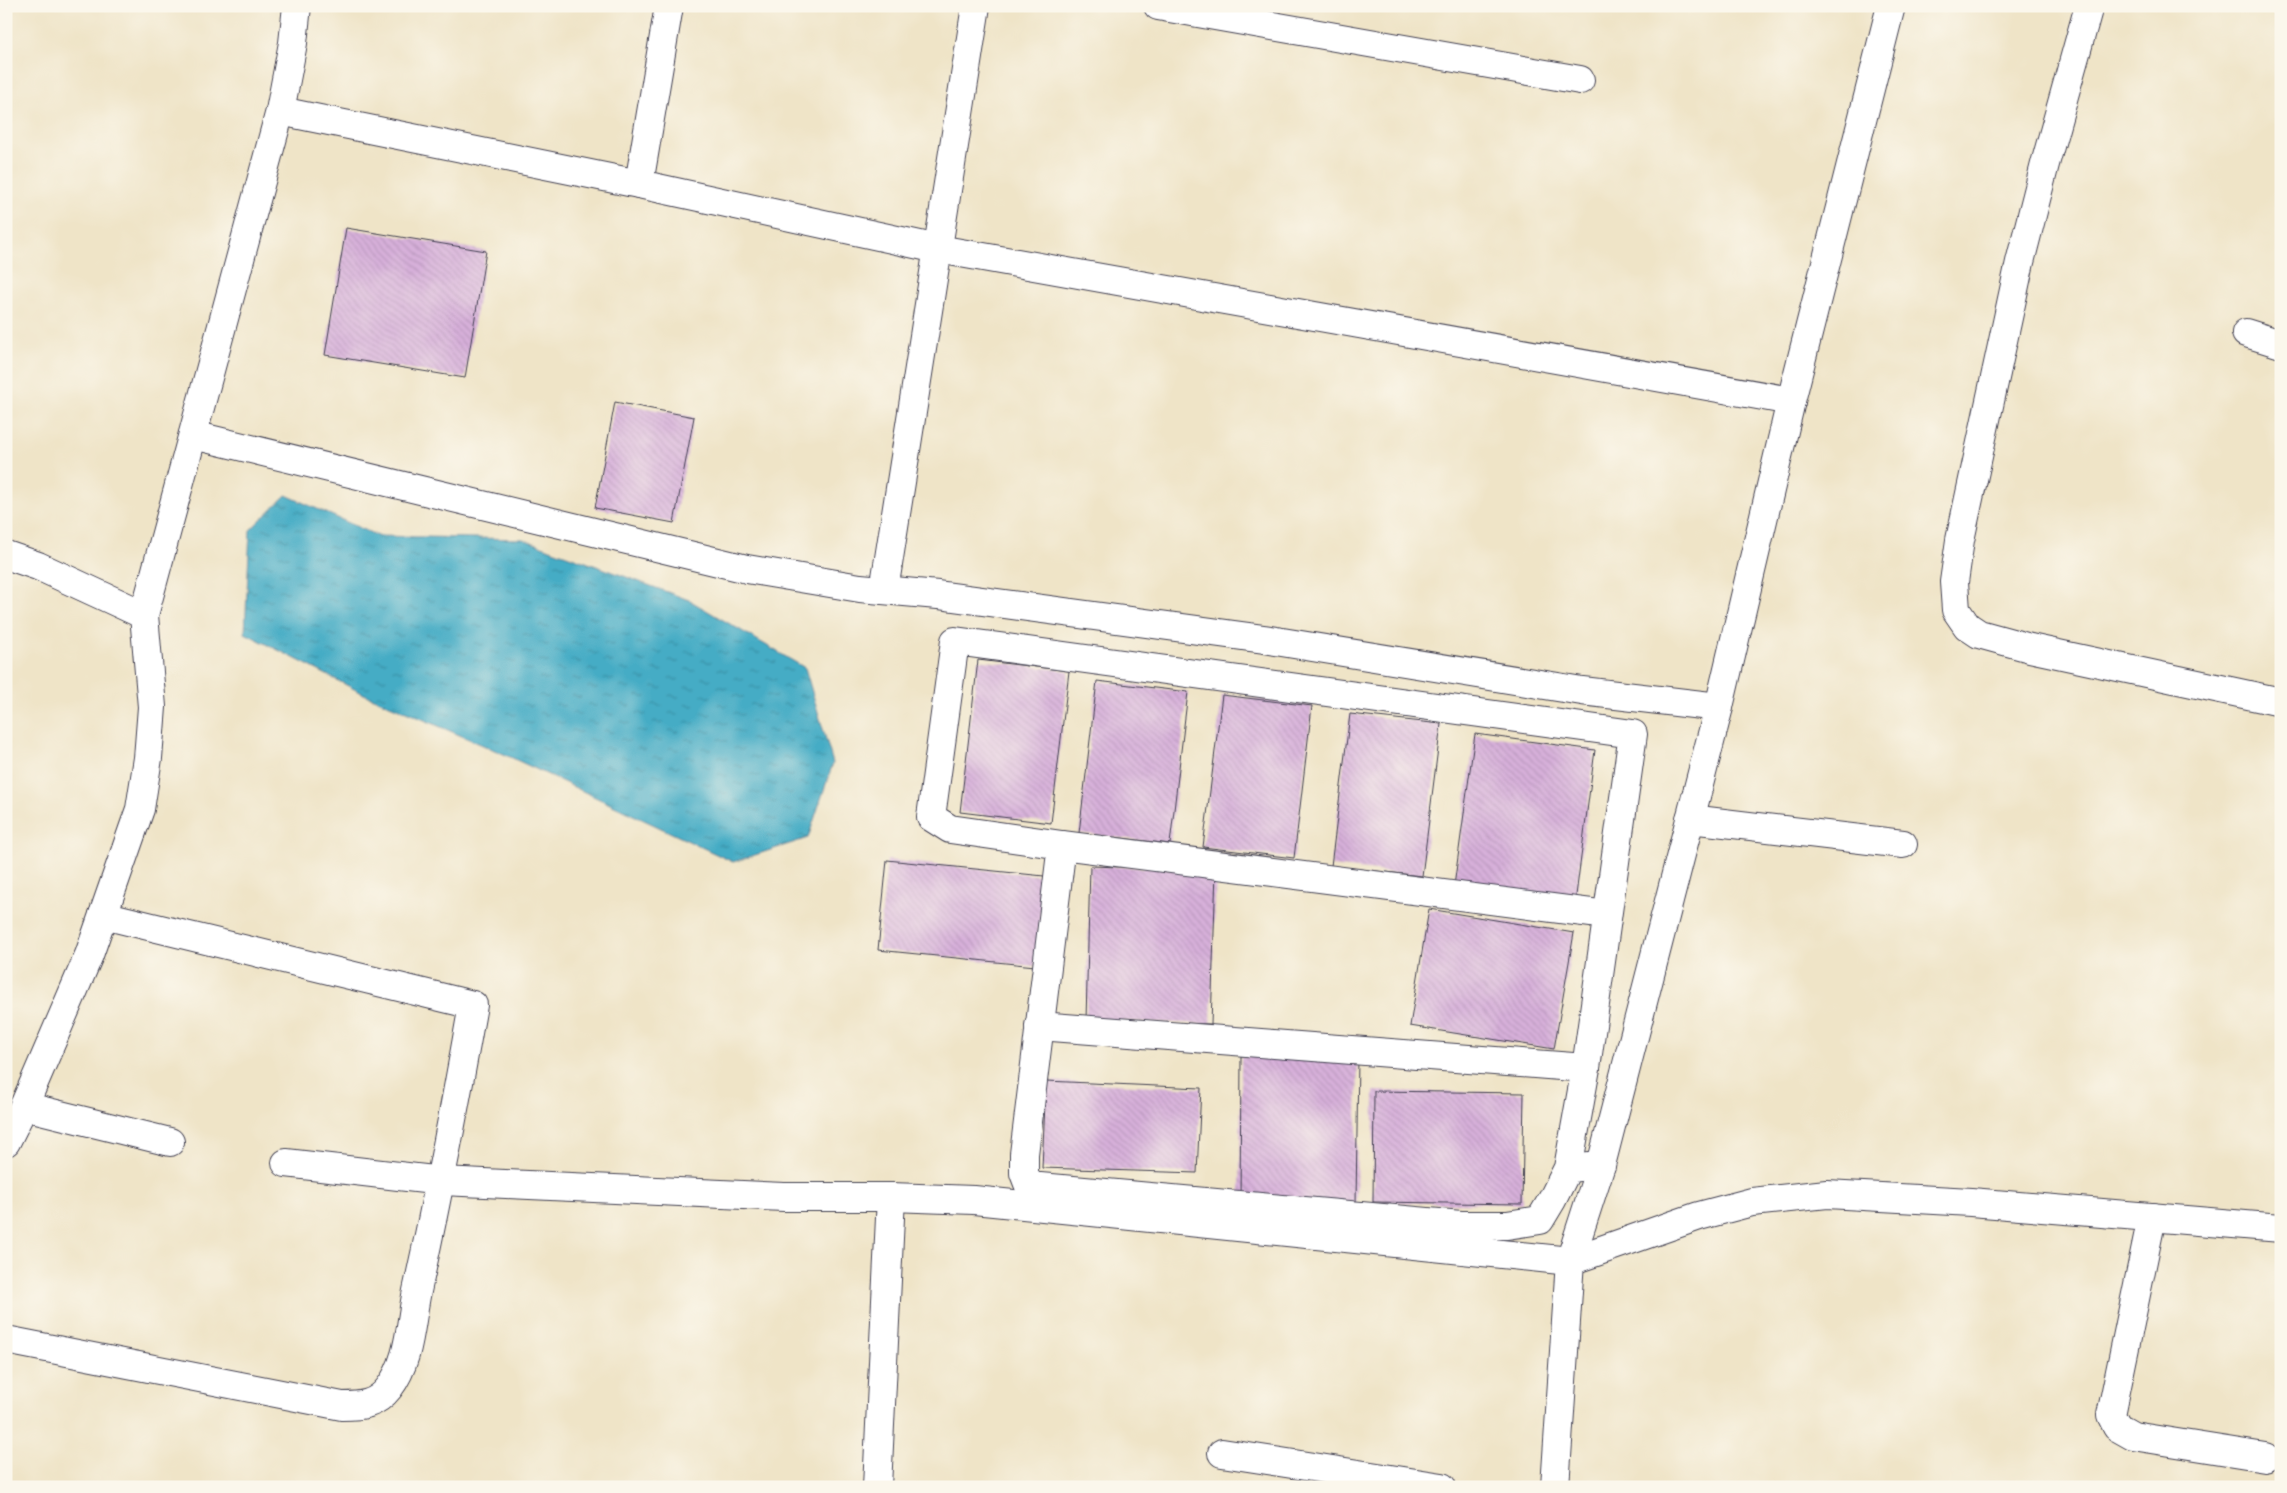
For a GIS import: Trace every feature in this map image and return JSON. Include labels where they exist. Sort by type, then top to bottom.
[{"type":"street","points":[[6,1142],[24,1106],[89,955],[140,809],[148,758],[152,707],[144,615],[280,111],[293,43],[297,6]]},
{"type":"street","points":[[639,184],[669,6]]},
{"type":"street","points":[[884,590],[976,6]]},
{"type":"street","points":[[1158,6],[1580,80]]},
{"type":"street","points":[[1555,1487],[1570,1261],[1601,1165],[1719,707],[1791,401],[1891,6]]},
{"type":"street","points":[[2089,6],[2044,164],[2020,262],[1960,540],[1954,582],[1956,610],[1967,626],[1979,634],[2030,648],[2281,702]]},
{"type":"street","points":[[280,111],[639,184],[938,249],[1791,401]]},
{"type":"street","points":[[2246,333],[2281,344]]},
{"type":"street","points":[[193,435],[747,569],[808,581],[1218,633],[1582,691],[1719,707]]},
{"type":"street","points":[[6,555],[38,566],[144,615]]},
{"type":"street","points":[[1062,846],[1038,1026],[1024,1154],[1024,1174],[1029,1186],[1462,1225],[1507,1225],[1540,1220],[1568,1168],[1586,1068],[1633,734],[955,642],[931,817],[950,829],[1062,846],[1607,915]]},
{"type":"street","points":[[1690,819],[1903,844]]},
{"type":"street","points":[[6,1340],[342,1406],[367,1406],[388,1390],[404,1362],[410,1322],[442,1181],[473,1005],[103,915]]},
{"type":"street","points":[[1038,1026],[1586,1068]]},
{"type":"street","points":[[24,1106],[170,1142]]},
{"type":"street","points":[[286,1163],[442,1181],[784,1197],[892,1197],[974,1200],[1570,1261],[1699,1216],[1752,1202],[1827,1194],[1971,1202],[2281,1228]]},
{"type":"street","points":[[1568,1168],[1601,1165]]},
{"type":"street","points":[[877,1487],[892,1197]]},
{"type":"street","points":[[2152,1218],[2110,1415],[2117,1427],[2133,1436],[2265,1457]]},
{"type":"street","points":[[1222,1453],[1442,1487]]},
{"type":"water","points":[[286,495],[378,536],[523,539],[689,600],[805,668],[833,763],[808,838],[733,862],[506,755],[364,694],[245,633],[250,530]]},
{"type":"building","points":[[346,228],[486,251],[465,378],[325,355]]},
{"type":"building","points":[[615,402],[694,417],[674,523],[595,508]]},
{"type":"building","points":[[978,660],[1069,671],[1051,823],[960,812]]},
{"type":"building","points":[[1097,681],[1188,692],[1170,844],[1079,833]]},
{"type":"building","points":[[1222,695],[1312,706],[1294,858],[1203,847]]},
{"type":"building","points":[[1350,714],[1441,724],[1422,876],[1331,866]]},
{"type":"building","points":[[1475,734],[1595,750],[1575,903],[1454,886]]},
{"type":"building","points":[[887,860],[1044,876],[1035,966],[878,950]]},
{"type":"building","points":[[1090,866],[1216,870],[1211,1024],[1086,1020]]},
{"type":"building","points":[[1429,909],[1574,933],[1554,1049],[1410,1026]]},
{"type":"building","points":[[1241,1056],[1358,1057],[1356,1204],[1240,1204]]},
{"type":"building","points":[[1046,1081],[1201,1088],[1197,1173],[1042,1168]]},
{"type":"building","points":[[1374,1091],[1524,1093],[1522,1204],[1373,1202]]}]
